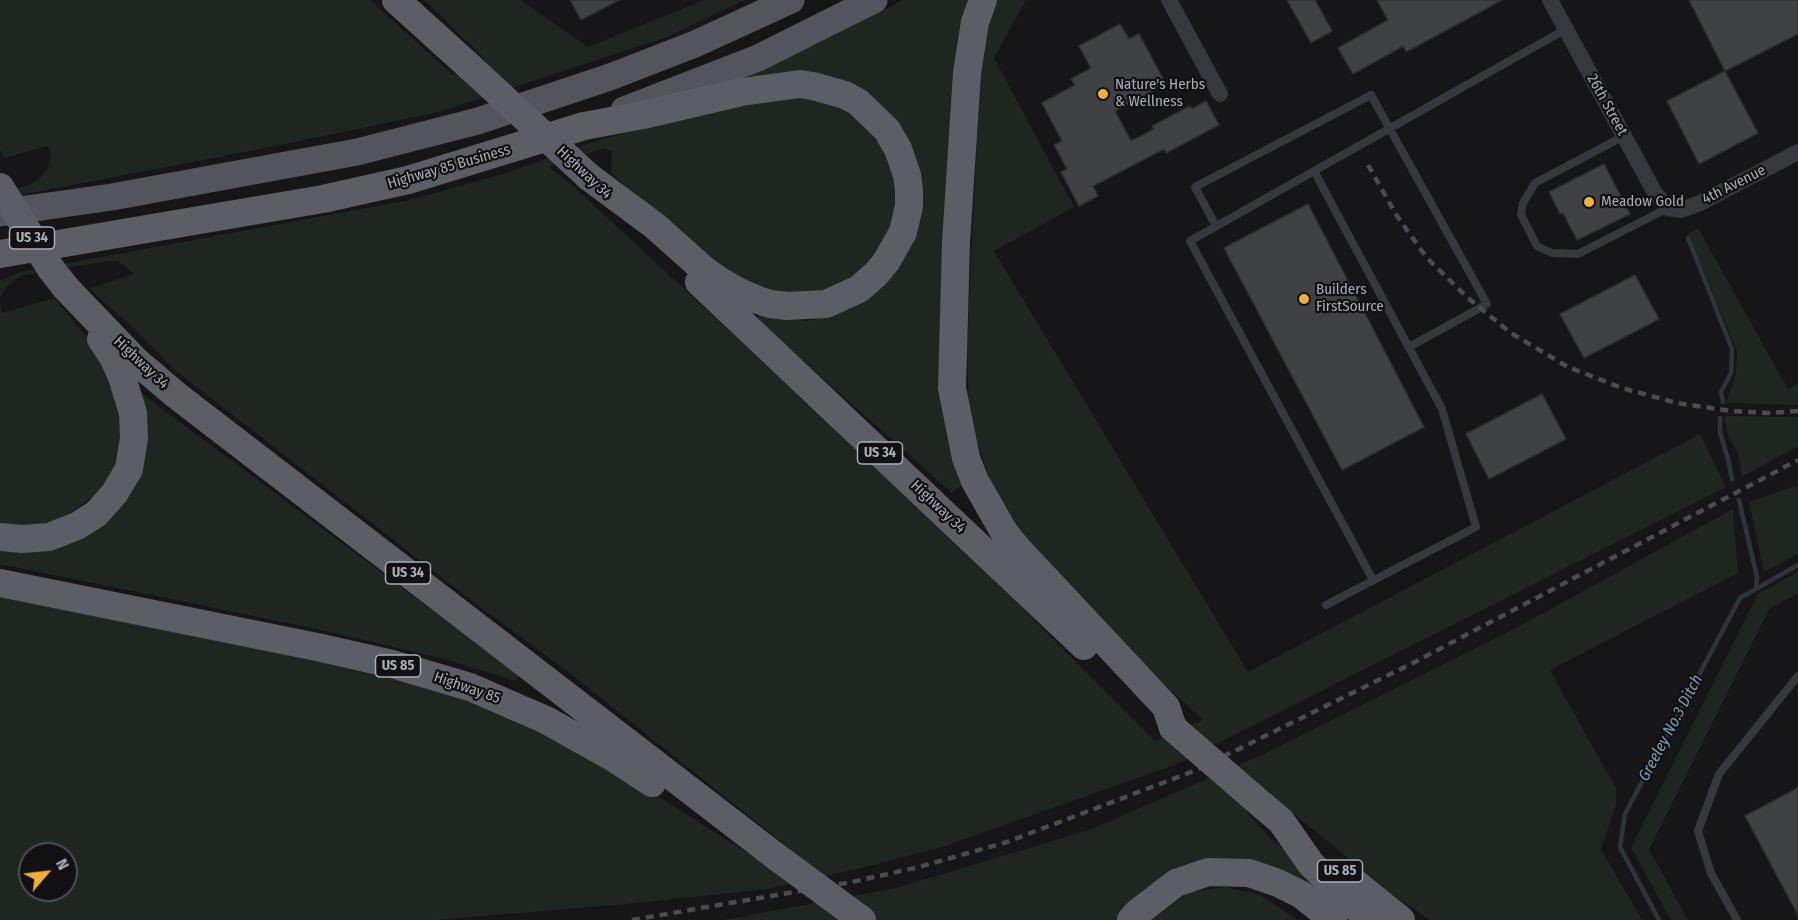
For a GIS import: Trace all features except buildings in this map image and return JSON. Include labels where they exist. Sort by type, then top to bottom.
[{"type":"highway","name":"Highway 34","points":[[396,0],[589,177],[1173,728],[1271,813],[1311,864],[1369,920]]},
{"type":"highway","points":[[983,0],[975,22],[967,73],[956,254],[952,388],[966,458],[975,481],[1004,532],[1166,707],[1173,728]]},
{"type":"highway","points":[[584,126],[741,92],[782,86],[813,86],[844,95],[858,102],[887,130],[898,149],[907,175],[909,206],[903,232],[886,262],[859,289],[826,304],[787,306],[758,300],[718,280],[655,226],[589,177]]},
{"type":"highway","name":"Highway 85 Business","points":[[0,254],[323,199],[408,180],[584,126]]},
{"type":"highway","name":"Highway 34","points":[[0,186],[51,269],[66,288],[136,361],[176,395],[767,850],[862,920]]},
{"type":"highway","points":[[0,273],[23,264],[160,239],[219,216]]},
{"type":"highway","points":[[0,537],[22,539],[49,537],[77,526],[96,514],[114,494],[129,469],[134,438],[133,413],[129,397],[113,357],[66,288]]},
{"type":"highway","name":"Highway 85","points":[[0,583],[317,647],[392,664],[471,687],[546,720],[612,757],[718,826],[767,850]]},
{"type":"highway","name":"US 85","points":[[1271,813],[1401,920]]},
{"type":"highway","points":[[1131,920],[1176,883],[1208,872],[1249,873],[1278,883],[1302,895],[1333,920]]},
{"type":"main road","points":[[0,213],[112,197],[357,152],[478,121],[610,77],[695,44],[791,0]]},
{"type":"main road","name":"Highway 85 Business","points":[[584,126],[758,58],[874,0]]},
{"type":"street","points":[[1169,0],[1220,94]]},
{"type":"street","name":"26th Street","points":[[1550,0],[1655,193],[1668,208]]},
{"type":"street","name":"4th Avenue","points":[[1668,208],[1681,210],[1700,202],[1798,152]]},
{"type":"lane","points":[[1373,580],[1190,241],[1566,29]]},
{"type":"lane","points":[[1216,226],[1196,187],[1371,94],[1487,304],[1409,347]]},
{"type":"lane","points":[[1624,136],[1535,183],[1522,203],[1521,215],[1537,246],[1552,253],[1578,254],[1668,208]]},
{"type":"lane","points":[[1314,171],[1442,409],[1476,527],[1326,605]]},
{"type":"lane","points":[[1737,920],[1711,873],[1698,831],[1719,774],[1798,676]]},
{"type":"shaded area","points":[[0,0],[370,0],[453,75],[485,59],[424,0],[521,0],[588,47],[704,0],[745,0],[667,37],[439,112],[0,199],[0,191],[27,186],[39,179],[48,168],[51,154],[48,146],[4,158],[0,148]]},
{"type":"shaded area","points":[[903,0],[971,0],[964,483],[952,493],[756,319],[762,310],[786,318],[807,321],[836,313],[914,231],[867,94],[834,77],[801,75],[750,78],[748,74],[804,45],[808,49]]},
{"type":"shaded area","points":[[993,0],[1026,0],[994,58],[1074,207],[994,251],[1248,672],[1700,434],[1726,487],[1177,764],[942,847],[866,867],[767,889],[627,904],[435,920],[0,920],[0,594],[175,629],[417,685],[488,705],[525,721],[655,794],[755,858],[793,851],[567,671],[476,604],[176,371],[127,322],[89,289],[134,274],[122,264],[107,261],[21,276],[5,288],[0,298],[0,281],[20,272],[410,200],[506,173],[599,140],[742,100],[799,94],[833,102],[861,119],[882,141],[899,195],[894,223],[871,263],[837,289],[809,300],[754,290],[725,276],[611,173],[612,151],[604,148],[549,167],[571,184],[940,526],[1155,741],[1203,720],[1122,645],[1008,518],[986,469],[969,418],[967,347],[981,55]]},
{"type":"shaded area","points":[[1698,228],[1788,389],[1798,384],[1798,405],[1726,403],[1736,374],[1737,351],[1688,234]]},
{"type":"shaded area","points":[[54,298],[95,347],[122,394],[122,449],[111,475],[96,494],[61,520],[29,526],[0,523],[0,304],[2,313]]},
{"type":"shaded area","points":[[141,393],[519,675],[516,681],[444,659],[317,629],[0,564],[0,545],[105,516]]},
{"type":"shaded area","points":[[1724,416],[1798,417],[1798,446],[1742,477],[1738,454],[1728,435]]},
{"type":"shaded area","points":[[1798,485],[1798,554],[1764,572],[1749,502]]},
{"type":"shaded area","points":[[1733,509],[1738,573],[1550,670],[1616,788],[1616,805],[1601,849],[1642,920],[1430,920],[1393,895],[1275,798],[1246,812],[1272,840],[1298,861],[1332,898],[1261,863],[1119,920],[723,920],[896,888],[1089,830],[1264,754],[1516,628]]},
{"type":"shaded area","points":[[1798,572],[1798,593],[1769,609],[1649,849],[1688,920],[1671,920],[1631,848],[1758,594]]},
{"type":"shaded area","points":[[1225,887],[1260,895],[1298,920],[1151,920],[1189,892]]},
{"type":"waterway","points":[[1688,238],[1732,349],[1731,373],[1721,392],[1723,402]]},
{"type":"waterway","points":[[1720,418],[1720,433],[1732,479]]},
{"type":"waterway","points":[[1739,500],[1757,577],[1756,588]]},
{"type":"waterway","name":"Greeley No.3 Ditch","points":[[1659,920],[1620,847],[1625,814],[1740,598],[1798,565]]},
{"type":"railway","points":[[1368,165],[1397,216],[1427,258],[1468,298],[1511,333],[1568,367],[1622,388],[1677,403],[1731,411],[1769,413],[1798,411]]},
{"type":"railway","points":[[632,920],[852,882],[919,867],[1007,842],[1194,771],[1411,664],[1798,460]]},
{"type":"place","name":"Nature's Herbs & Wellness","points":[[1103,94]]},
{"type":"place","name":"Meadow Gold","points":[[1589,202]]},
{"type":"place","name":"Builders FirstSource","points":[[1304,299]]}]
